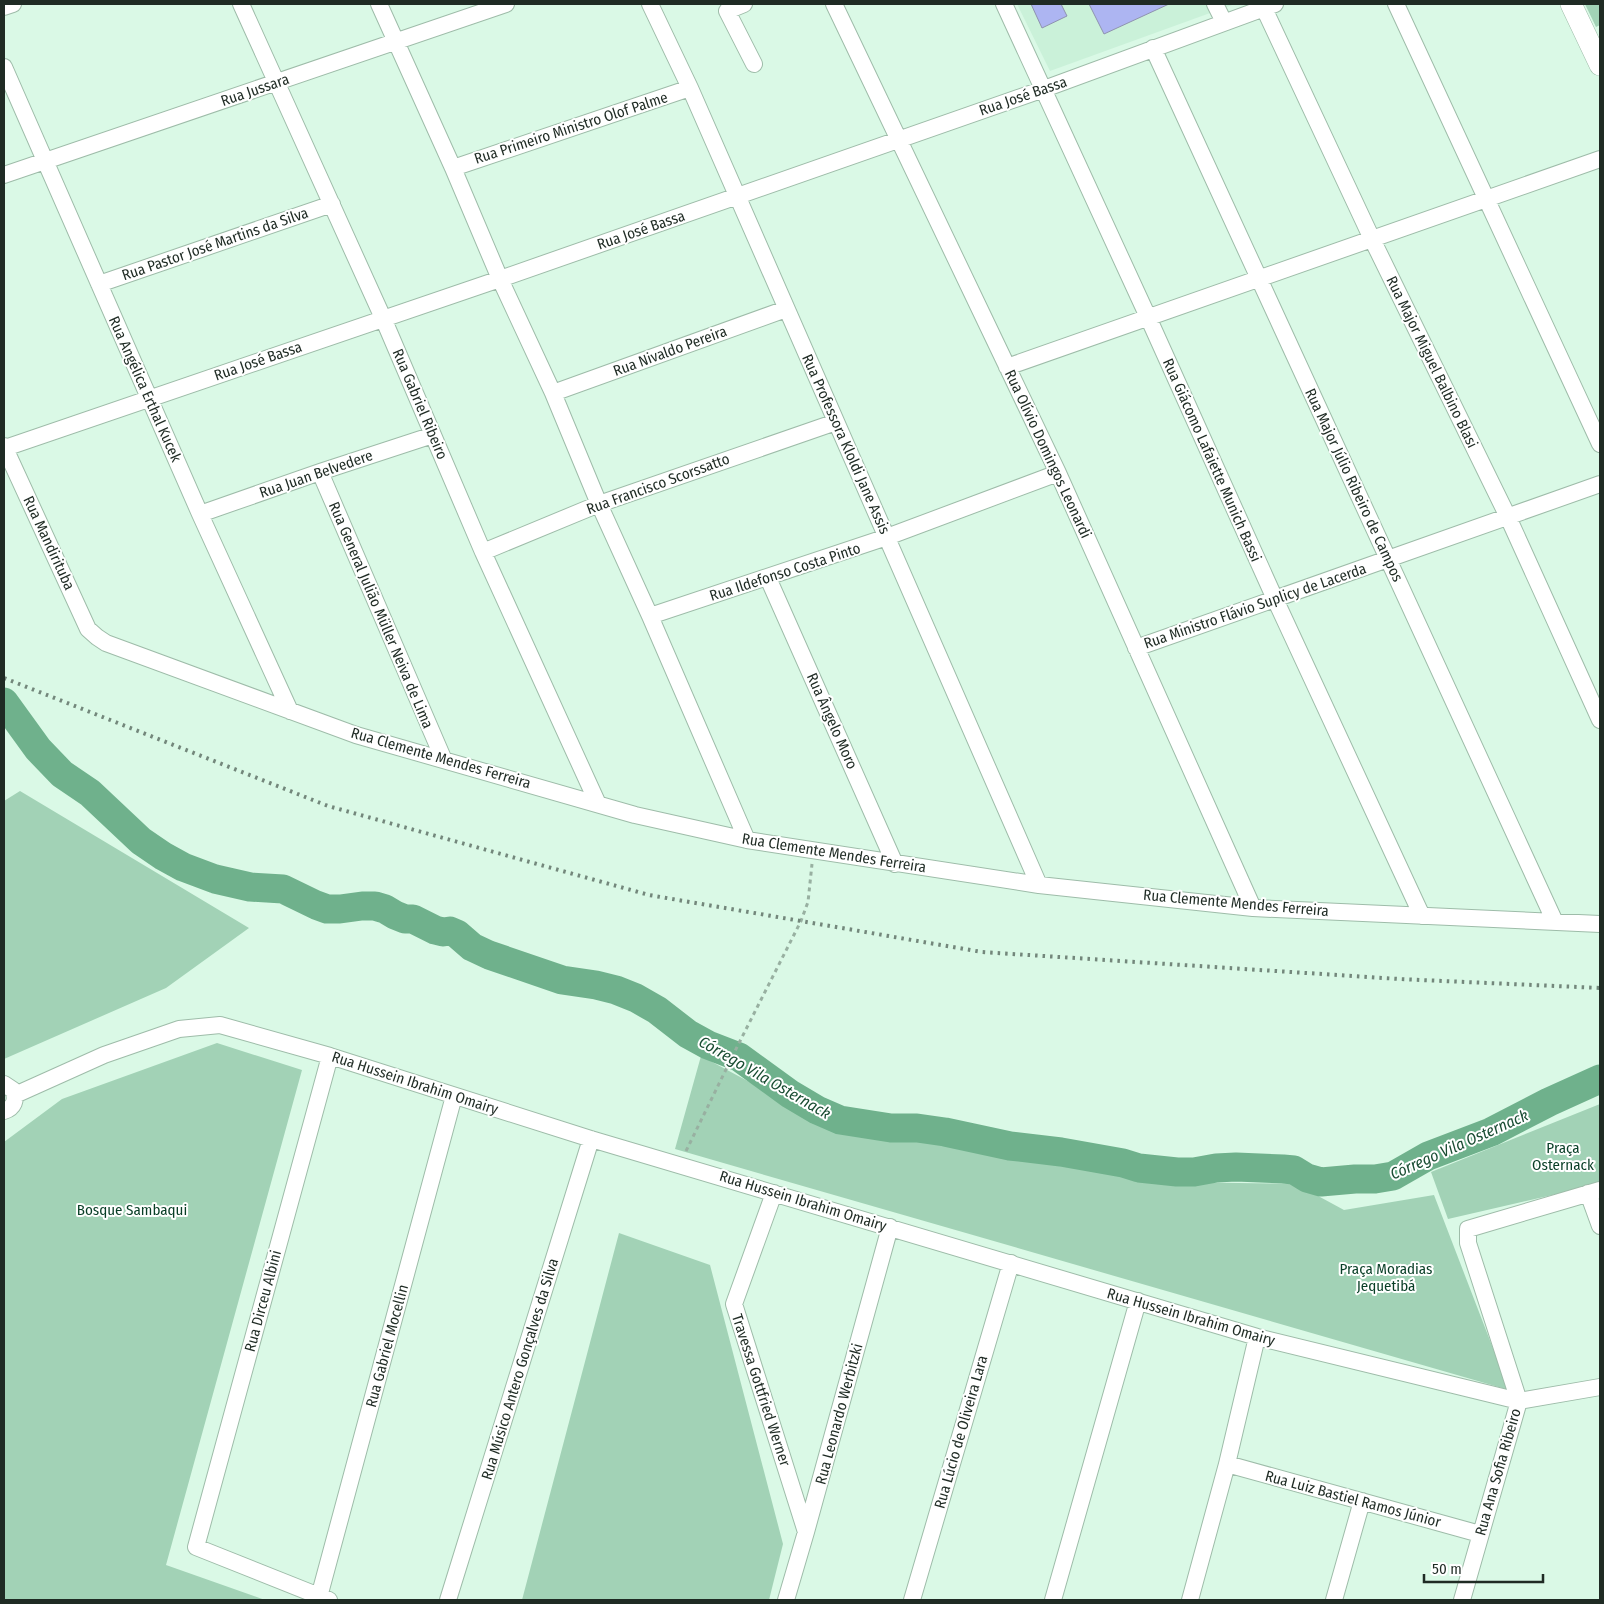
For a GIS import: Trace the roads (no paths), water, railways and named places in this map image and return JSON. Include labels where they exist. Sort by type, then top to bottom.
[{"type":"main road","points":[[1571,4],[1599,54]]},
{"type":"street","points":[[4,7],[14,4]]},
{"type":"street","name":"Rua Gabriel Ribeiro","points":[[241,4],[383,318],[483,552],[598,804]]},
{"type":"street","points":[[379,4],[453,168],[500,280],[554,393],[600,504],[747,840]]},
{"type":"street","name":"Rua Jussara","points":[[4,175],[506,4]]},
{"type":"street","name":"Rua Professora Kloldi Jane Assis","points":[[650,4],[690,88],[1039,885]]},
{"type":"street","points":[[744,4],[727,11],[754,64]]},
{"type":"street","name":"Rua Olívio Domingos Leonardi","points":[[834,4],[1058,473],[1252,908]]},
{"type":"street","name":"Rua Giácomo Lafaiette Munich Bassi","points":[[1004,4],[1275,599],[1422,916]]},
{"type":"street","points":[[1215,4],[1224,22]]},
{"type":"street","points":[[1396,4],[1600,444]]},
{"type":"street","name":"Rua José Bassa","points":[[4,447],[500,280],[1044,89],[1267,5]]},
{"type":"street","name":"Rua Major Miguel Balbino Blasi","points":[[1267,5],[1372,239],[1508,517],[1600,720]]},
{"type":"street","name":"Rua Major Júlio Ribeiro de Campos","points":[[1153,48],[1555,922]]},
{"type":"street","name":"Rua Angélica Erthal Kucek","points":[[4,67],[200,514],[290,711]]},
{"type":"street","name":"Rua Primeiro Ministro Olof Palme","points":[[453,168],[690,88]]},
{"type":"street","points":[[1007,367],[1600,158]]},
{"type":"street","name":"Rua Pastor José Martins da Silva","points":[[99,284],[332,204]]},
{"type":"street","name":"Rua Nivaldo Pereira","points":[[554,393],[786,309]]},
{"type":"street","name":"Rua Francisco Scorssatto","points":[[483,552],[600,504],[836,422]]},
{"type":"street","name":"Rua Juan Belvedere","points":[[200,514],[433,435]]},
{"type":"street","name":"Rua Mandirituba","points":[[4,447],[88,629],[97,637]]},
{"type":"street","name":"Rua General Julião Müller Neiva de Lima","points":[[320,472],[443,758]]},
{"type":"street","name":"Rua Ildefonso Costa Pinto","points":[[650,616],[887,538],[1058,473]]},
{"type":"street","name":"Rua Ministro Flávio Suplicy de Lacerda","points":[[1136,648],[1600,484]]},
{"type":"street","name":"Rua Ângelo Moro","points":[[768,578],[895,864]]},
{"type":"street","name":"Rua Clemente Mendes Ferreira","points":[[97,637],[116,646],[356,735],[443,758],[635,815],[747,840],[1039,885],[1252,908],[1600,924]]},
{"type":"street","name":"Rua Hussein Ibrahim Omairy","points":[[9,1089],[179,1030],[220,1025],[330,1056],[591,1139],[1257,1337],[1519,1401],[1600,1387]]},
{"type":"street","name":"Rua Dirceu Albini","points":[[324,1598],[196,1547],[330,1056]]},
{"type":"street","points":[[4,1111],[14,1104],[9,1089]]},
{"type":"street","name":"Rua Gabriel Mocellin","points":[[324,1598],[454,1096]]},
{"type":"street","name":"Rua Músico Antero Gonçalves da Silva","points":[[448,1600],[591,1139]]},
{"type":"street","points":[[1594,1191],[1600,1226]]},
{"type":"street","name":"Rua Ana Sofia Ribeiro","points":[[1462,1600],[1519,1401],[1468,1242],[1468,1229],[1594,1191]]},
{"type":"street","name":"Travessa Gottfried Werner","points":[[774,1192],[734,1304],[806,1532]]},
{"type":"street","name":"Rua Leonardo Werbitzki","points":[[786,1600],[890,1227]]},
{"type":"street","name":"Rua Lúcio de Oliveira Lara","points":[[912,1600],[1011,1263]]},
{"type":"street","points":[[1053,1600],[1138,1301]]},
{"type":"street","points":[[1190,1600],[1257,1337]]},
{"type":"street","name":"Rua Luiz Bastiel Ramos Júnior","points":[[1226,1464],[1480,1534]]},
{"type":"street","points":[[1334,1600],[1362,1501]]},
{"type":"waterway","name":"Córrego Vila Osternack","points":[[4,702],[38,749],[62,774],[90,793],[141,841],[183,867],[215,879],[250,887],[283,889],[327,909],[375,906],[405,919],[413,919],[435,930],[450,931],[457,934],[472,947],[489,955],[562,980],[616,990],[636,998],[657,1010],[688,1034],[708,1045],[739,1057],[790,1094],[817,1110],[840,1120],[891,1128],[917,1128],[945,1132],[1010,1146],[1061,1152],[1123,1163],[1139,1168],[1177,1172],[1236,1167],[1283,1169],[1294,1170],[1307,1178],[1321,1182],[1393,1176],[1428,1156],[1491,1132],[1549,1102],[1600,1079]]},
{"type":"railway","points":[[4,678],[328,806],[649,895],[982,952],[1399,979],[1600,988]]},
{"type":"park label","name":"Praça Osternack","points":[[1563,1156]]},
{"type":"park label","name":"Bosque Sambaqui","points":[[132,1210]]},
{"type":"park label","name":"Praça Moradias Jequetibá","points":[[1386,1278]]}]
